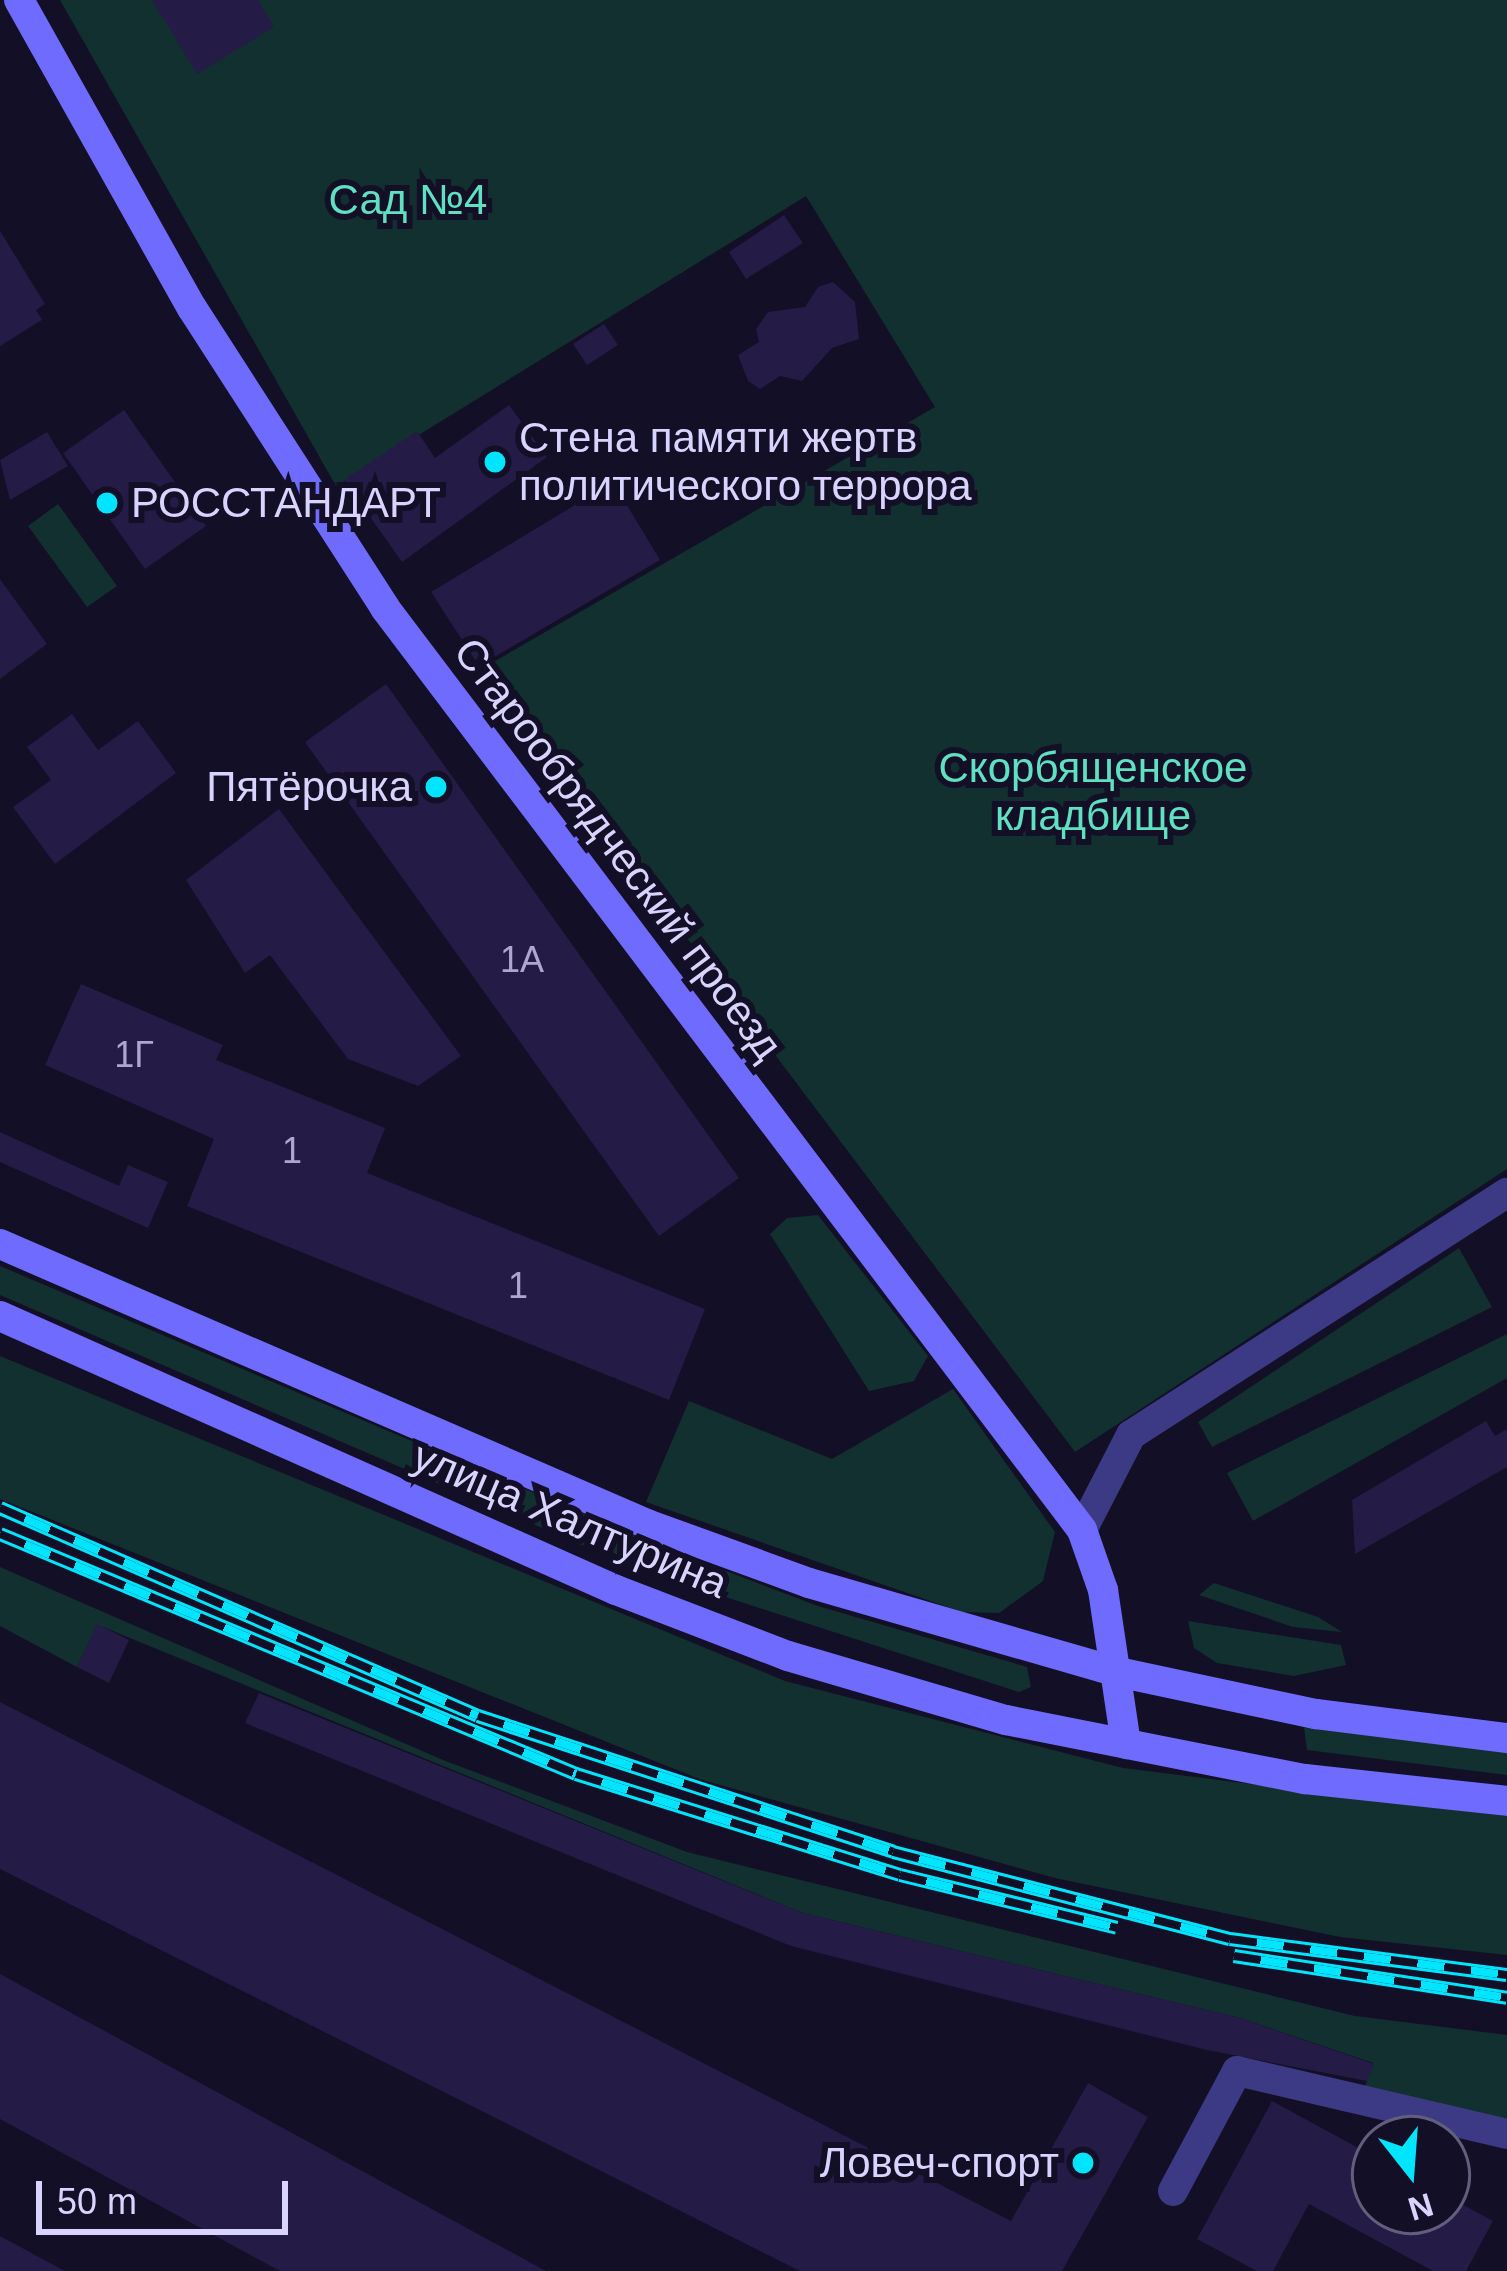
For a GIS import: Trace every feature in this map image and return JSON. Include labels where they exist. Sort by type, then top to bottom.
[{"type":"main road","name":"Старообрядческий проезд","points":[[19,0],[192,308],[385,608],[1082,1531],[1103,1590],[1126,1744]]},
{"type":"main road","name":"улица Халтурина","points":[[0,1244],[646,1524],[809,1583],[1113,1671],[1316,1714],[1507,1738]]},
{"type":"main road","name":"улица Халтурина","points":[[0,1316],[616,1590],[788,1656],[1006,1720],[1305,1779],[1507,1801]]},
{"type":"street","points":[[1082,1531],[1131,1435],[1507,1193]]},
{"type":"street","points":[[1173,2191],[1237,2071],[1507,2134]]},
{"type":"green space","name":"Скорбященское кладбище","points":[[60,0],[1507,0],[1507,1169],[1075,1452],[483,668],[935,407],[806,196],[336,486]]},
{"type":"green space","points":[[58,504],[117,586],[87,607],[28,526]]},
{"type":"green space","points":[[818,1215],[928,1356],[914,1381],[869,1391],[770,1234],[787,1218]]},
{"type":"green space","points":[[1459,1248],[1492,1307],[1212,1447],[1198,1422]]},
{"type":"green space","points":[[0,1266],[645,1540],[818,1606],[1027,1667],[1031,1687],[1019,1692],[633,1567],[0,1295]]},
{"type":"green space","points":[[1507,1334],[1507,1378],[1253,1521],[1227,1473]]},
{"type":"green space","points":[[0,1356],[785,1681],[1123,1768],[1507,1816],[1507,1955],[1340,1937],[1055,1878],[702,1780],[0,1499]]},
{"type":"green space","points":[[953,1389],[1055,1532],[1043,1581],[999,1613],[962,1612],[646,1502],[689,1401],[832,1459]]},
{"type":"green space","points":[[0,1567],[443,1760],[687,1852],[1355,2016],[1507,2035],[1507,2124],[1362,2096],[1373,2063],[1240,2018],[803,1913],[98,1625],[77,1667],[0,1626]]},
{"type":"green space","points":[[1214,1583],[1318,1617],[1342,1632],[1293,1627],[1199,1595]]},
{"type":"green space","points":[[1188,1621],[1341,1645],[1346,1665],[1294,1676],[1217,1663],[1194,1648]]},
{"type":"green space","points":[[1315,1721],[1507,1747],[1507,1775],[1307,1750],[1304,1728]]},
{"type":"building","points":[[152,0],[258,0],[274,27],[197,74]]},
{"type":"building","points":[[784,215],[803,243],[746,279],[729,252]]},
{"type":"building","points":[[0,231],[45,304],[36,310],[42,320],[0,346]]},
{"type":"building","points":[[833,282],[855,302],[859,339],[832,348],[802,381],[780,376],[760,389],[748,381],[738,355],[759,342],[756,329],[768,312],[805,307],[818,287]]},
{"type":"building","points":[[604,324],[618,345],[587,365],[573,344]]},
{"type":"building","points":[[509,405],[547,457],[402,562],[344,480],[417,431],[435,458]]},
{"type":"building","points":[[124,410],[206,526],[145,569],[63,453]]},
{"type":"building","points":[[47,432],[68,466],[10,500],[0,460]]},
{"type":"building","points":[[613,482],[660,560],[479,666],[431,592]]},
{"type":"building","points":[[0,579],[47,644],[0,679]]},
{"type":"building","points":[[386,684],[739,1178],[659,1236],[305,742]]},
{"type":"building","points":[[72,714],[98,750],[138,721],[176,773],[55,864],[13,807],[51,780],[27,747]]},
{"type":"building","points":[[279,809],[461,1056],[418,1086],[348,1059],[270,955],[245,973],[186,880]]},
{"type":"building","points":[[81,984],[223,1045],[216,1060],[385,1128],[367,1173],[705,1309],[669,1400],[187,1206],[214,1139],[45,1065]]},
{"type":"building","points":[[0,1132],[119,1186],[128,1165],[168,1182],[148,1228],[0,1162]]},
{"type":"building","points":[[1486,1421],[1495,1436],[1507,1429],[1507,1467],[1355,1554],[1352,1500]]},
{"type":"building","points":[[97,1624],[129,1640],[109,1683],[77,1667]]},
{"type":"building","points":[[259,1693],[803,1913],[1240,2018],[1374,2064],[1367,2081],[1207,2050],[791,1946],[245,1723]]},
{"type":"building","points":[[0,1702],[1011,2221],[1088,2083],[1148,2117],[1062,2271],[800,2271],[0,1869]]},
{"type":"building","points":[[0,1974],[546,2271],[280,2271],[0,2119]]},
{"type":"building","points":[[1272,2101],[1351,2144],[1351,2227],[1309,2204],[1273,2271],[1257,2271],[1197,2239]]},
{"type":"building","points":[[1471,2209],[1493,2221],[1466,2271],[1433,2271],[1366,2235],[1471,2235]]},
{"type":"building","points":[[0,2236],[65,2271],[0,2271]]},
{"type":"railway","points":[[0,1508],[478,1716],[893,1852],[1230,1939],[1507,1975]]},
{"type":"railway","points":[[0,1534],[576,1774],[900,1875],[1117,1928]]},
{"type":"railway","points":[[1234,1956],[1507,1998]]},
{"type":"place","name":"Стена памяти жертв политического террора","points":[[495,462]]},
{"type":"place","name":"РОССТАНДАРТ","points":[[107,503]]},
{"type":"place","name":"Пятёрочка","points":[[436,787]]},
{"type":"place","name":"Ловеч-спорт","points":[[1083,2163]]},
{"type":"park label","name":"Сад №4","points":[[408,200]]}]
